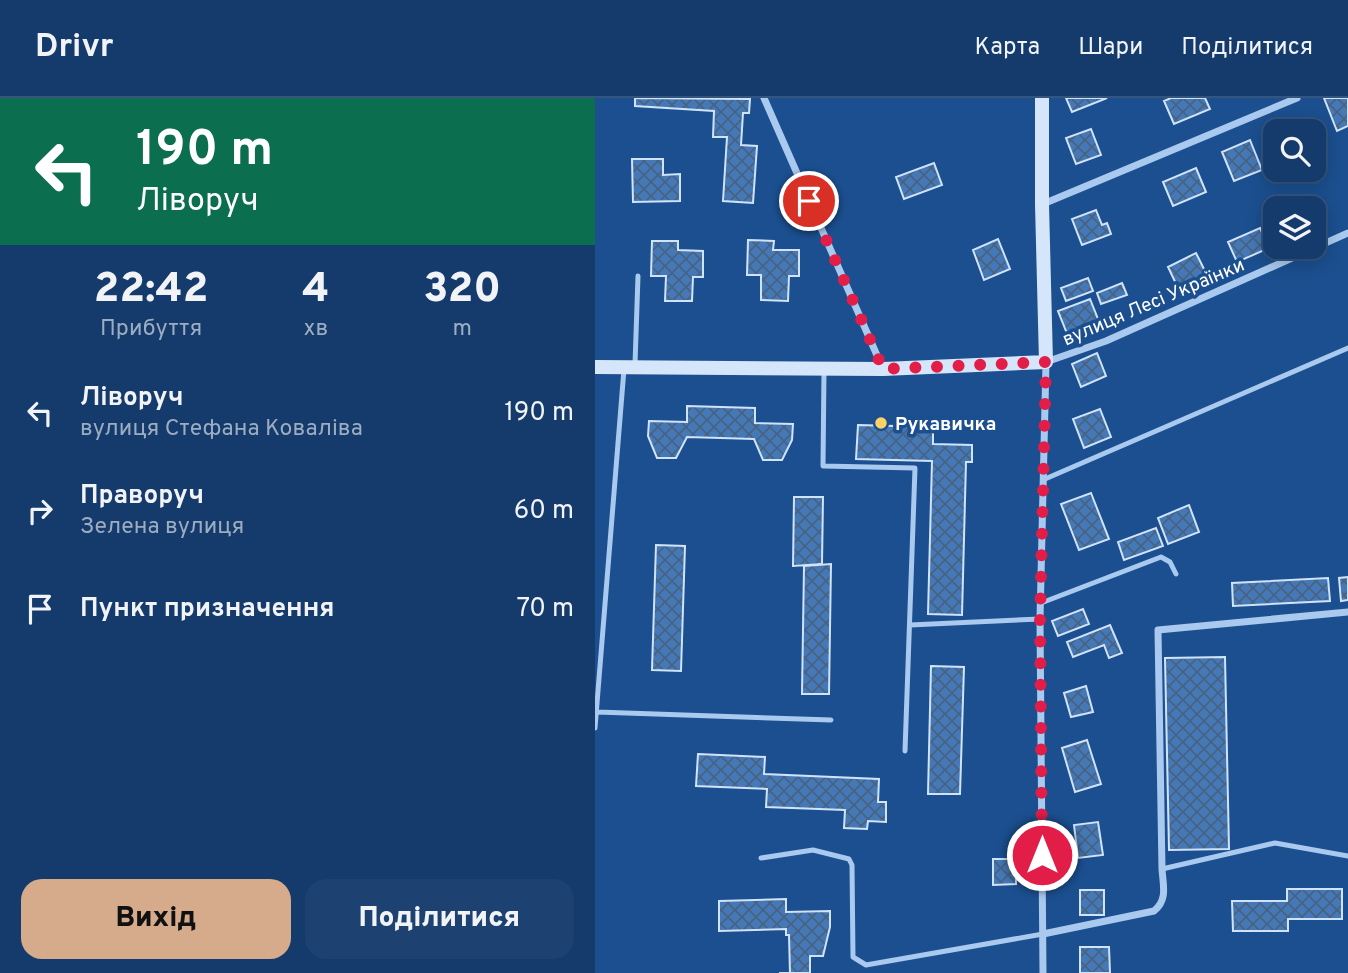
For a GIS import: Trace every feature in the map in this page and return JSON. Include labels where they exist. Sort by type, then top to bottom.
[{"type":"street","points":[[764,98],[883,369]]},
{"type":"street","points":[[1042,98],[1046,362],[1040,619],[1043,973]]},
{"type":"street","points":[[1042,204],[1297,98]]},
{"type":"street","name":"вулиця Лесі Українки","points":[[1046,362],[1106,341],[1348,233]]},
{"type":"street","points":[[595,367],[883,369],[1046,362]]},
{"type":"street","points":[[1043,934],[1154,911],[1161,905],[1164,896],[1158,630],[1348,612]]},
{"type":"lane","points":[[595,727],[638,276]]},
{"type":"lane","points":[[1045,479],[1348,348]]},
{"type":"lane","points":[[824,368],[823,466],[915,468],[905,751]]},
{"type":"lane","points":[[1041,603],[1161,557],[1170,562],[1176,574]]},
{"type":"lane","points":[[910,625],[1040,619]]},
{"type":"lane","points":[[597,712],[831,720]]},
{"type":"lane","points":[[1162,869],[1275,843],[1348,856]]},
{"type":"lane","points":[[761,858],[813,850],[849,859],[852,865],[853,957],[866,965],[1043,934]]},
{"type":"building","points":[[635,98],[750,99],[749,113],[743,113],[741,145],[757,146],[753,203],[723,201],[727,137],[713,137],[714,111],[635,106]]},
{"type":"building","points":[[1066,98],[1107,98],[1072,112]]},
{"type":"building","points":[[1171,98],[1205,98],[1210,109],[1174,124],[1164,101]]},
{"type":"building","points":[[1324,98],[1348,98],[1348,126],[1337,131]]},
{"type":"building","points":[[1091,129],[1101,155],[1076,164],[1066,138]]},
{"type":"building","points":[[1250,140],[1262,170],[1234,181],[1222,152]]},
{"type":"building","points":[[632,159],[663,159],[663,175],[680,174],[680,201],[633,202]]},
{"type":"building","points":[[934,163],[942,185],[904,199],[896,177]]},
{"type":"building","points":[[1196,168],[1206,192],[1173,206],[1163,182]]},
{"type":"building","points":[[1096,210],[1102,225],[1107,223],[1111,234],[1082,245],[1072,219]]},
{"type":"building","points":[[1260,228],[1263,251],[1237,262],[1228,242]]},
{"type":"building","points":[[998,239],[1010,269],[984,280],[973,250]]},
{"type":"building","points":[[748,240],[774,241],[773,250],[799,250],[799,276],[789,276],[788,301],[761,300],[761,275],[747,275]]},
{"type":"building","points":[[652,241],[678,241],[678,250],[703,251],[703,277],[693,277],[692,301],[665,301],[666,276],[651,276]]},
{"type":"building","points":[[1196,253],[1207,275],[1178,288],[1168,267]]},
{"type":"building","points":[[1088,278],[1093,291],[1066,301],[1061,288]]},
{"type":"building","points":[[1122,283],[1127,295],[1101,304],[1097,293]]},
{"type":"building","points":[[1090,299],[1100,324],[1068,336],[1058,311]]},
{"type":"building","points":[[1097,353],[1106,376],[1081,387],[1072,364]]},
{"type":"building","points":[[687,406],[755,408],[755,423],[793,424],[792,440],[782,460],[763,460],[754,439],[687,437],[676,458],[657,458],[648,436],[649,421],[687,422]]},
{"type":"building","points":[[1100,409],[1111,437],[1084,448],[1073,419]]},
{"type":"building","points":[[858,425],[933,427],[933,444],[972,445],[972,462],[966,462],[962,615],[928,614],[932,461],[856,459]]},
{"type":"building","points":[[1091,493],[1109,539],[1079,550],[1061,504]]},
{"type":"building","points":[[794,497],[823,497],[822,564],[793,566]]},
{"type":"building","points":[[1189,505],[1199,532],[1168,544],[1158,518]]},
{"type":"building","points":[[1156,528],[1163,546],[1124,560],[1118,542]]},
{"type":"building","points":[[656,545],[685,546],[681,671],[652,670]]},
{"type":"building","points":[[831,564],[829,694],[802,694],[804,566]]},
{"type":"building","points":[[1348,577],[1348,600],[1341,601],[1339,578]]},
{"type":"building","points":[[1328,578],[1330,601],[1233,606],[1232,583]]},
{"type":"building","points":[[1083,609],[1089,624],[1058,636],[1052,621]]},
{"type":"building","points":[[1110,625],[1122,653],[1109,658],[1104,645],[1073,657],[1067,642]]},
{"type":"building","points":[[1225,657],[1229,849],[1169,850],[1165,658]]},
{"type":"building","points":[[931,666],[964,667],[960,794],[928,794]]},
{"type":"building","points":[[1086,686],[1093,712],[1071,717],[1064,693]]},
{"type":"building","points":[[1087,740],[1101,784],[1075,792],[1062,748]]},
{"type":"building","points":[[698,754],[765,757],[764,774],[879,779],[878,802],[886,802],[886,822],[868,821],[867,829],[844,828],[845,810],[766,807],[767,789],[696,786]]},
{"type":"building","points":[[1098,822],[1103,855],[1078,858],[1074,825]]},
{"type":"building","points":[[993,859],[1016,859],[1016,884],[993,885]]},
{"type":"building","points":[[1287,889],[1342,889],[1342,919],[1288,919],[1288,931],[1233,931],[1232,901],[1287,901]]},
{"type":"building","points":[[1080,890],[1104,890],[1104,915],[1080,915]]},
{"type":"building","points":[[786,899],[786,912],[830,911],[830,927],[823,956],[810,956],[810,973],[790,973],[789,935],[786,935],[786,929],[719,931],[719,901]]},
{"type":"building","points":[[1080,947],[1109,947],[1110,973],[1080,973]]},
{"type":"place","name":"Рукавичка","points":[[881,423]]},
{"type":"route","points":[[809,201],[883,369],[1046,362],[1040,619],[1042,855]]}]
